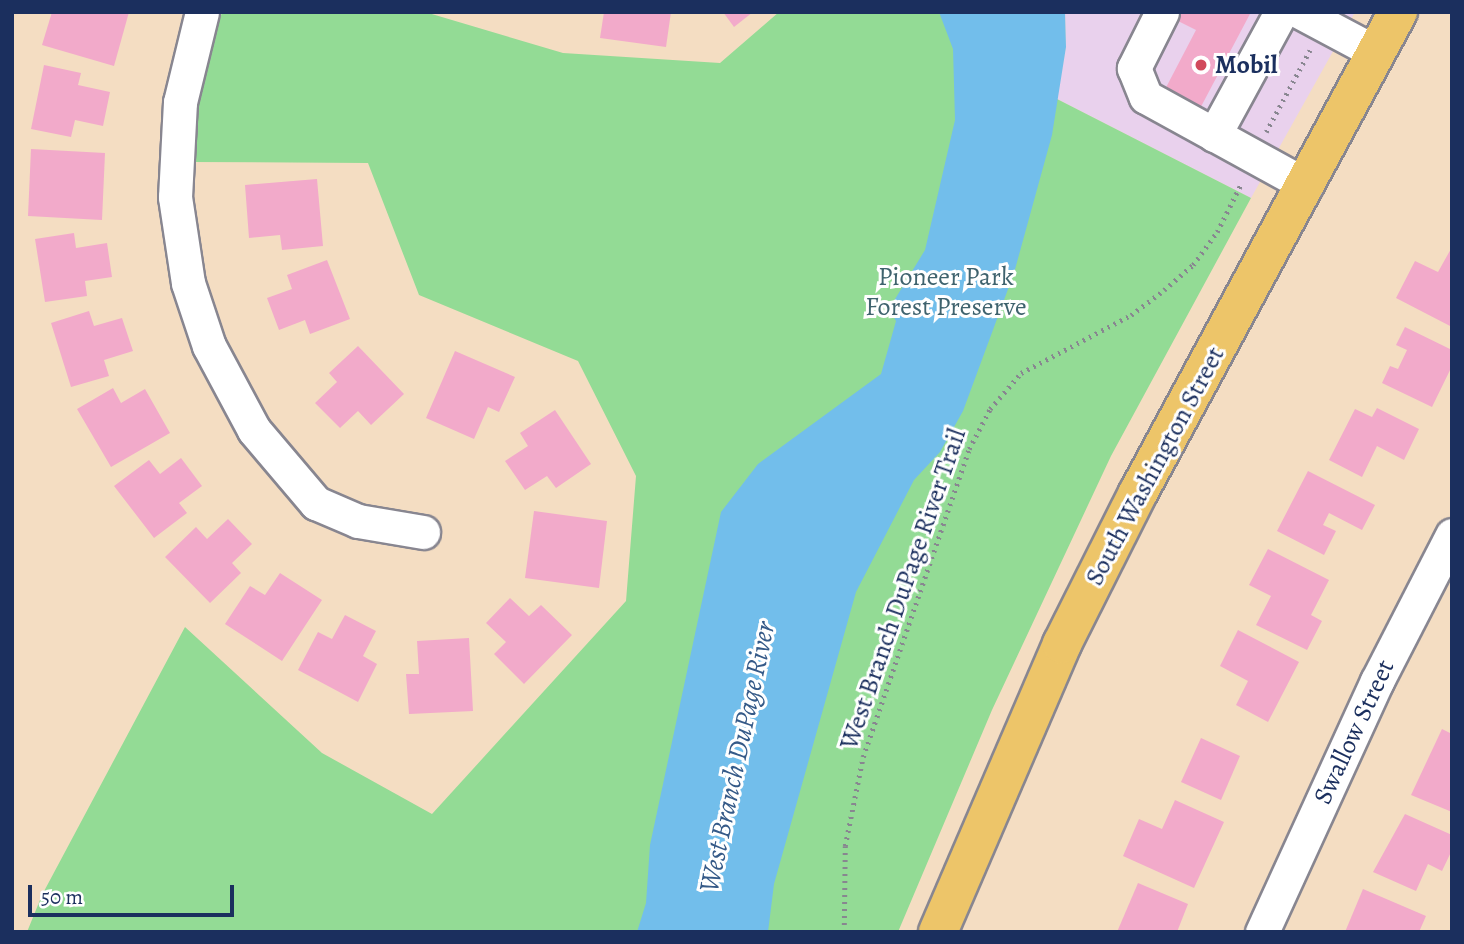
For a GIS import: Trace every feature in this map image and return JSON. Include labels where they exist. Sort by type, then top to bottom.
[{"type":"main road","name":"South Washington Street","points":[[938,932],[1074,621],[1138,493],[1398,12]]},
{"type":"street","points":[[202,12],[180,102],[175,197],[188,283],[209,346],[254,430],[316,503],[358,522],[423,531]]},
{"type":"street","points":[[1162,12],[1134,68],[1146,97],[1306,185]]},
{"type":"street","points":[[1214,135],[1280,12]]},
{"type":"street","points":[[1307,27],[1377,53]]},
{"type":"street","name":"Swallow Street","points":[[1262,932],[1377,681],[1452,535]]},
{"type":"path","points":[[1266,132],[1307,27]]},
{"type":"path","name":"West Branch DuPage River Trail","points":[[844,932],[845,846],[867,746],[969,449],[990,408],[1021,373],[1131,315],[1193,265],[1217,232],[1247,173]]},
{"type":"shaded area","points":[[1065,12],[1355,12],[1251,198],[1057,99],[1066,47]]},
{"type":"green space","name":"Pioneer Park Forest Preserve","points":[[222,12],[425,12],[563,53],[720,63],[779,12],[990,12],[987,42],[1057,99],[1251,198],[1111,456],[992,710],[898,932],[27,932],[42,895],[185,627],[322,753],[432,814],[626,601],[636,476],[578,361],[419,295],[368,163],[191,162],[200,85]]},
{"type":"water","name":"West Branch DuPage River","points":[[939,12],[1065,12],[1066,47],[1052,135],[1014,273],[963,411],[940,452],[914,480],[856,592],[774,884],[768,932],[637,932],[646,903],[650,845],[721,512],[758,464],[881,374],[896,321],[889,309],[925,250],[955,120],[953,49]]},
{"type":"building","points":[[52,12],[129,12],[114,66],[42,45]]},
{"type":"building","points":[[604,12],[671,12],[666,47],[600,38]]},
{"type":"building","points":[[723,12],[753,12],[734,27]]},
{"type":"building","name":"Mobil","points":[[1180,12],[1251,12],[1195,118],[1160,99],[1196,30],[1176,20]]},
{"type":"building","points":[[44,65],[81,73],[78,85],[110,92],[103,126],[75,120],[71,137],[31,129]]},
{"type":"building","points":[[31,149],[105,153],[102,220],[28,216]]},
{"type":"building","points":[[317,179],[323,246],[282,250],[280,235],[249,238],[245,185]]},
{"type":"building","points":[[74,233],[76,248],[107,243],[112,277],[85,281],[87,296],[45,302],[35,239]]},
{"type":"building","points":[[1452,247],[1452,327],[1396,298],[1415,261],[1438,272]]},
{"type":"building","points":[[327,260],[350,319],[310,334],[305,320],[279,330],[267,298],[292,289],[287,275]]},
{"type":"building","points":[[89,311],[94,326],[122,318],[133,351],[104,360],[109,376],[71,387],[51,323]]},
{"type":"building","points":[[1405,327],[1452,350],[1452,366],[1432,407],[1382,383],[1390,366],[1398,369],[1407,350],[1396,345]]},
{"type":"building","points":[[358,346],[404,394],[371,425],[358,411],[340,428],[315,403],[337,382],[329,373]]},
{"type":"building","points":[[455,351],[515,377],[499,412],[488,407],[474,439],[426,418]]},
{"type":"building","points":[[113,388],[121,403],[145,389],[170,433],[111,467],[77,409]]},
{"type":"building","points":[[1377,408],[1419,429],[1404,460],[1377,446],[1362,477],[1329,460],[1355,409],[1372,417]]},
{"type":"building","points":[[555,410],[591,464],[556,488],[547,476],[525,490],[505,461],[528,446],[520,433]]},
{"type":"building","points":[[181,458],[202,486],[179,503],[187,513],[154,538],[114,486],[149,460],[160,474]]},
{"type":"building","points":[[1308,471],[1375,505],[1362,530],[1329,513],[1323,525],[1336,531],[1324,555],[1277,531]]},
{"type":"building","points":[[534,511],[607,521],[599,588],[525,578]]},
{"type":"building","points":[[228,519],[252,544],[232,563],[241,573],[210,603],[165,557],[196,527],[207,539]]},
{"type":"building","points":[[1268,549],[1329,580],[1311,615],[1322,621],[1307,650],[1256,625],[1271,596],[1249,585]]},
{"type":"building","points":[[280,573],[322,600],[282,661],[225,624],[250,586],[265,595]]},
{"type":"building","points":[[510,598],[529,616],[541,605],[572,635],[524,684],[494,654],[506,642],[486,623]]},
{"type":"building","points":[[345,615],[376,631],[363,656],[377,664],[358,702],[298,670],[318,632],[332,639]]},
{"type":"building","points":[[1238,630],[1299,662],[1268,722],[1236,705],[1248,681],[1220,666]]},
{"type":"building","points":[[469,638],[473,711],[409,714],[406,674],[419,674],[417,641]]},
{"type":"building","points":[[1442,729],[1452,734],[1452,812],[1411,795]]},
{"type":"building","points":[[1201,738],[1240,756],[1221,800],[1181,782]]},
{"type":"building","points":[[1175,800],[1224,822],[1194,888],[1123,856],[1139,819],[1162,829]]},
{"type":"building","points":[[1405,814],[1452,835],[1452,850],[1442,871],[1428,864],[1416,891],[1373,872]]},
{"type":"building","points":[[1138,883],[1188,904],[1177,932],[1117,932]]},
{"type":"building","points":[[1363,889],[1426,916],[1419,932],[1345,932]]},
{"type":"place","name":"Mobil","points":[[1201,65]]}]
